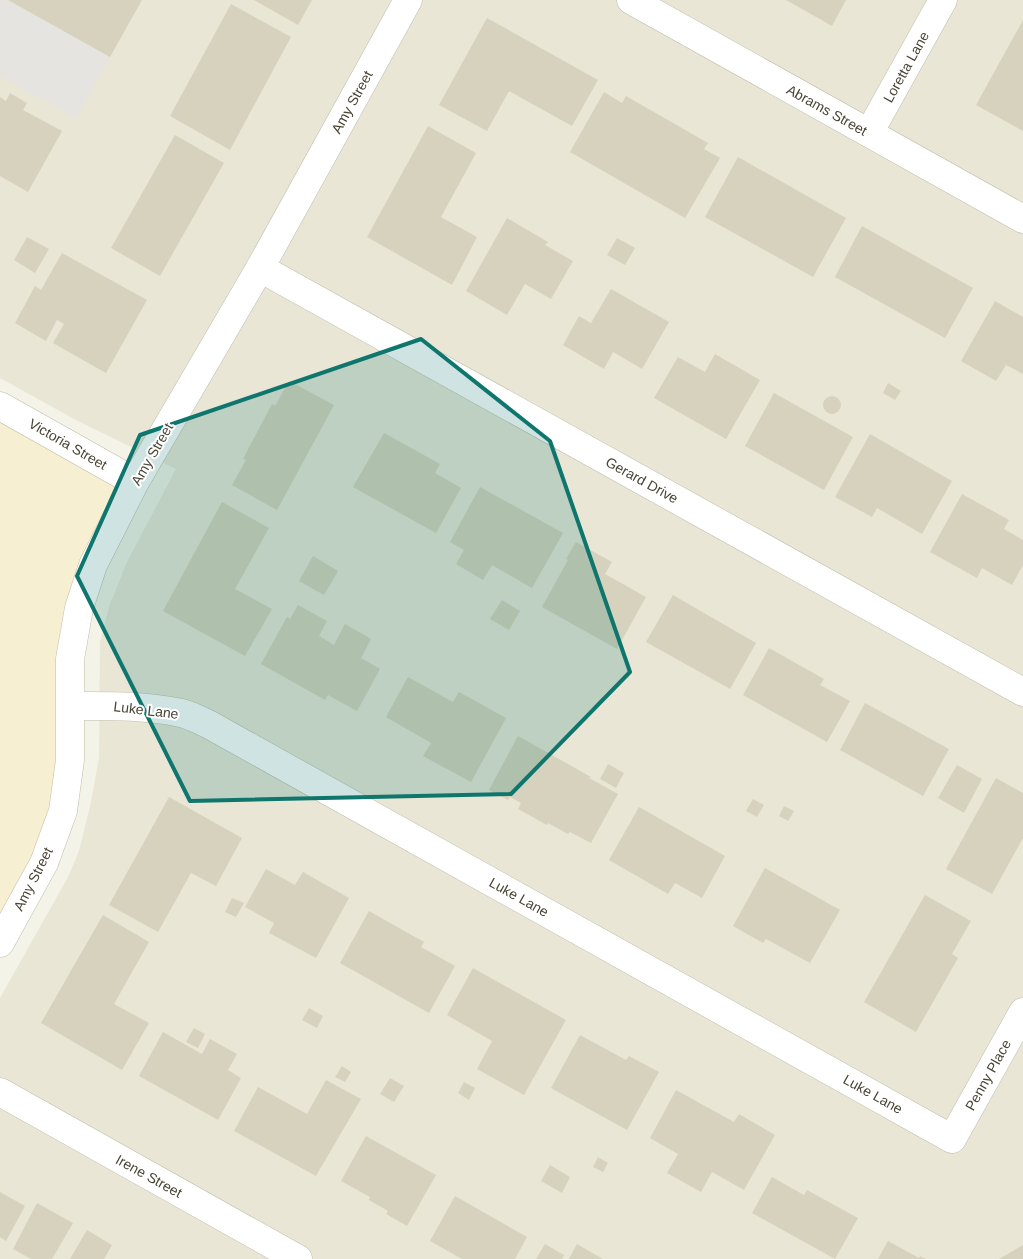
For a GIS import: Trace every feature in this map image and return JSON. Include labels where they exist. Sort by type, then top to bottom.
[{"type":"street","name":"Amy Street","points":[[0,942],[44,863],[63,810],[70,760],[70,659],[78,608],[92,565],[136,482],[260,268],[408,0]]},
{"type":"street","name":"Abrams Street","points":[[631,0],[1023,219]]},
{"type":"street","name":"Loretta Lane","points":[[870,134],[943,0]]},
{"type":"street","name":"Gerard Drive","points":[[260,268],[1023,692]]},
{"type":"street","name":"Victoria Street","points":[[0,406],[136,482]]},
{"type":"street","name":"Luke Lane","points":[[71,706],[120,705],[153,708],[183,714],[210,724],[952,1139]]},
{"type":"street","name":"Penny Place","points":[[952,1139],[1023,1012]]},
{"type":"street","name":"Irene Street","points":[[0,1092],[298,1259]]},
{"type":"highlighted area","points":[[421,339],[550,441],[630,672],[511,794],[190,801],[77,576],[140,435]]},
{"type":"shaded area","points":[[0,0],[1023,0],[1023,1259],[0,1259],[0,998],[68,877],[79,851],[91,802],[99,757],[100,642],[109,607],[126,564],[176,469],[76,420],[0,378]]},
{"type":"shaded area","points":[[0,0],[8,0],[110,57],[76,118],[0,76]]},
{"type":"shaded area","points":[[0,406],[135,482],[93,565],[70,760],[0,943]]},
{"type":"building","points":[[8,0],[142,0],[110,57]]},
{"type":"building","points":[[254,0],[312,0],[298,25]]},
{"type":"building","points":[[786,0],[846,0],[832,26]]},
{"type":"building","points":[[231,4],[291,37],[230,150],[170,116]]},
{"type":"building","points":[[487,18],[598,80],[572,126],[509,91],[487,131],[439,105]]},
{"type":"building","points":[[1023,20],[1023,131],[976,105]]},
{"type":"building","points":[[604,92],[622,103],[626,96],[708,143],[704,149],[720,158],[685,218],[570,152]]},
{"type":"building","points":[[10,93],[27,103],[23,110],[62,131],[28,192],[0,176],[0,97],[6,101]]},
{"type":"building","points":[[428,126],[476,153],[441,217],[477,237],[452,285],[367,237]]},
{"type":"building","points":[[175,135],[224,163],[160,276],[111,248]]},
{"type":"building","points":[[738,157],[846,218],[813,277],[705,217]]},
{"type":"building","points":[[507,218],[548,242],[545,245],[573,261],[551,299],[525,284],[507,315],[466,291]]},
{"type":"building","points":[[862,226],[973,288],[945,338],[835,277]]},
{"type":"building","points":[[27,237],[49,249],[35,273],[14,260]]},
{"type":"building","points":[[617,238],[635,248],[625,265],[607,255]]},
{"type":"building","points":[[62,253],[147,300],[106,373],[53,343],[64,324],[57,320],[46,341],[15,323],[35,286],[41,290]]},
{"type":"building","points":[[611,289],[669,322],[642,369],[613,352],[604,369],[563,345],[579,316],[591,323]]},
{"type":"building","points":[[995,301],[1023,317],[1023,374],[1006,365],[996,381],[961,361]]},
{"type":"building","points":[[715,354],[760,380],[726,439],[654,398],[678,357],[705,372]]},
{"type":"building","points":[[289,381],[334,405],[277,510],[232,485],[246,460],[243,459],[272,404],[275,406]]},
{"type":"building","points":[[888,383],[901,391],[895,400],[883,393]]},
{"type":"building","points":[[774,393],[853,437],[824,490],[745,446]]},
{"type":"building","points":[[832,396],[838,399],[841,405],[838,411],[832,414],[826,411],[823,405],[826,399]]},
{"type":"building","points":[[384,433],[440,464],[435,473],[461,488],[436,533],[353,487]]},
{"type":"building","points":[[870,434],[952,481],[922,534],[877,508],[872,517],[835,497]]},
{"type":"building","points":[[480,487],[563,533],[532,588],[492,565],[483,580],[456,564],[464,550],[450,542]]},
{"type":"building","points":[[962,494],[1009,520],[1004,529],[1023,540],[1023,565],[1012,585],[982,568],[977,578],[930,552]]},
{"type":"building","points":[[222,502],[269,528],[235,589],[272,609],[245,656],[163,611]]},
{"type":"building","points":[[576,542],[612,562],[605,574],[646,597],[617,649],[542,607]]},
{"type":"building","points":[[313,556],[338,571],[324,595],[299,581]]},
{"type":"building","points":[[673,595],[756,643],[730,689],[646,642]]},
{"type":"building","points":[[502,600],[520,611],[509,630],[490,619]]},
{"type":"building","points":[[298,605],[327,621],[319,636],[334,645],[345,624],[371,639],[361,658],[380,669],[357,711],[328,695],[325,700],[261,664],[287,617],[290,619]]},
{"type":"building","points":[[769,648],[824,679],[820,685],[850,701],[827,742],[743,695]]},
{"type":"building","points":[[408,677],[453,702],[459,692],[506,718],[471,782],[423,756],[431,743],[386,717]]},
{"type":"building","points":[[865,703],[949,749],[923,796],[840,750]]},
{"type":"building","points":[[518,736],[618,794],[591,843],[570,832],[568,834],[548,823],[547,825],[518,809],[521,803],[510,797],[508,800],[489,790]]},
{"type":"building","points":[[608,764],[624,773],[616,788],[600,779]]},
{"type":"building","points":[[957,765],[982,779],[964,813],[938,798]]},
{"type":"building","points":[[996,778],[1023,793],[1023,838],[992,894],[946,869]]},
{"type":"building","points":[[169,797],[242,838],[216,886],[191,873],[158,932],[109,905]]},
{"type":"building","points":[[753,799],[764,805],[757,817],[746,811]]},
{"type":"building","points":[[784,806],[794,811],[788,821],[779,816]]},
{"type":"building","points":[[639,807],[725,856],[702,898],[675,883],[668,894],[609,860]]},
{"type":"building","points":[[765,868],[840,910],[810,963],[766,939],[763,943],[733,926]]},
{"type":"building","points":[[266,869],[295,885],[303,872],[349,898],[316,958],[269,933],[274,923],[245,907]]},
{"type":"building","points":[[925,895],[971,921],[952,954],[958,958],[916,1032],[864,1002]]},
{"type":"building","points":[[232,898],[244,903],[236,917],[225,912]]},
{"type":"building","points":[[369,911],[424,942],[421,947],[455,966],[429,1013],[340,963]]},
{"type":"building","points":[[103,915],[149,942],[114,1004],[149,1023],[122,1070],[41,1023]]},
{"type":"building","points":[[473,968],[566,1020],[524,1095],[477,1069],[492,1041],[447,1015]]},
{"type":"building","points":[[309,1008],[323,1016],[317,1028],[302,1020]]},
{"type":"building","points":[[194,1028],[205,1034],[198,1048],[186,1042]]},
{"type":"building","points":[[163,1032],[202,1054],[210,1039],[237,1054],[228,1070],[241,1078],[218,1120],[139,1076]]},
{"type":"building","points":[[580,1035],[626,1060],[629,1056],[659,1072],[627,1130],[551,1088]]},
{"type":"building","points":[[342,1066],[351,1072],[345,1082],[335,1077]]},
{"type":"building","points":[[390,1078],[404,1086],[394,1102],[380,1094]]},
{"type":"building","points":[[326,1080],[361,1099],[316,1176],[234,1131],[258,1087],[307,1114]]},
{"type":"building","points":[[464,1082],[475,1088],[469,1100],[458,1093]]},
{"type":"building","points":[[676,1090],[734,1122],[739,1114],[775,1135],[744,1190],[712,1172],[701,1192],[667,1173],[678,1154],[650,1138]]},
{"type":"building","points":[[366,1136],[436,1175],[407,1226],[386,1214],[388,1211],[369,1200],[370,1197],[341,1181]]},
{"type":"building","points":[[598,1157],[608,1163],[603,1172],[593,1167]]},
{"type":"building","points":[[550,1165],[570,1177],[562,1193],[541,1181]]},
{"type":"building","points":[[772,1177],[804,1195],[807,1190],[858,1218],[835,1259],[752,1213]]},
{"type":"building","points":[[0,1192],[25,1206],[6,1241],[0,1237]]},
{"type":"building","points":[[455,1196],[527,1237],[515,1259],[462,1259],[430,1241]]},
{"type":"building","points":[[37,1203],[73,1223],[52,1259],[31,1259],[13,1249]]},
{"type":"building","points":[[87,1230],[112,1245],[104,1259],[70,1259]]},
{"type":"building","points":[[888,1241],[919,1258],[920,1256],[926,1259],[878,1259]]},
{"type":"building","points":[[545,1244],[564,1255],[562,1259],[536,1259]]},
{"type":"building","points":[[577,1244],[603,1259],[569,1259]]},
{"type":"building","points":[[1023,1245],[1023,1259],[999,1259]]}]
